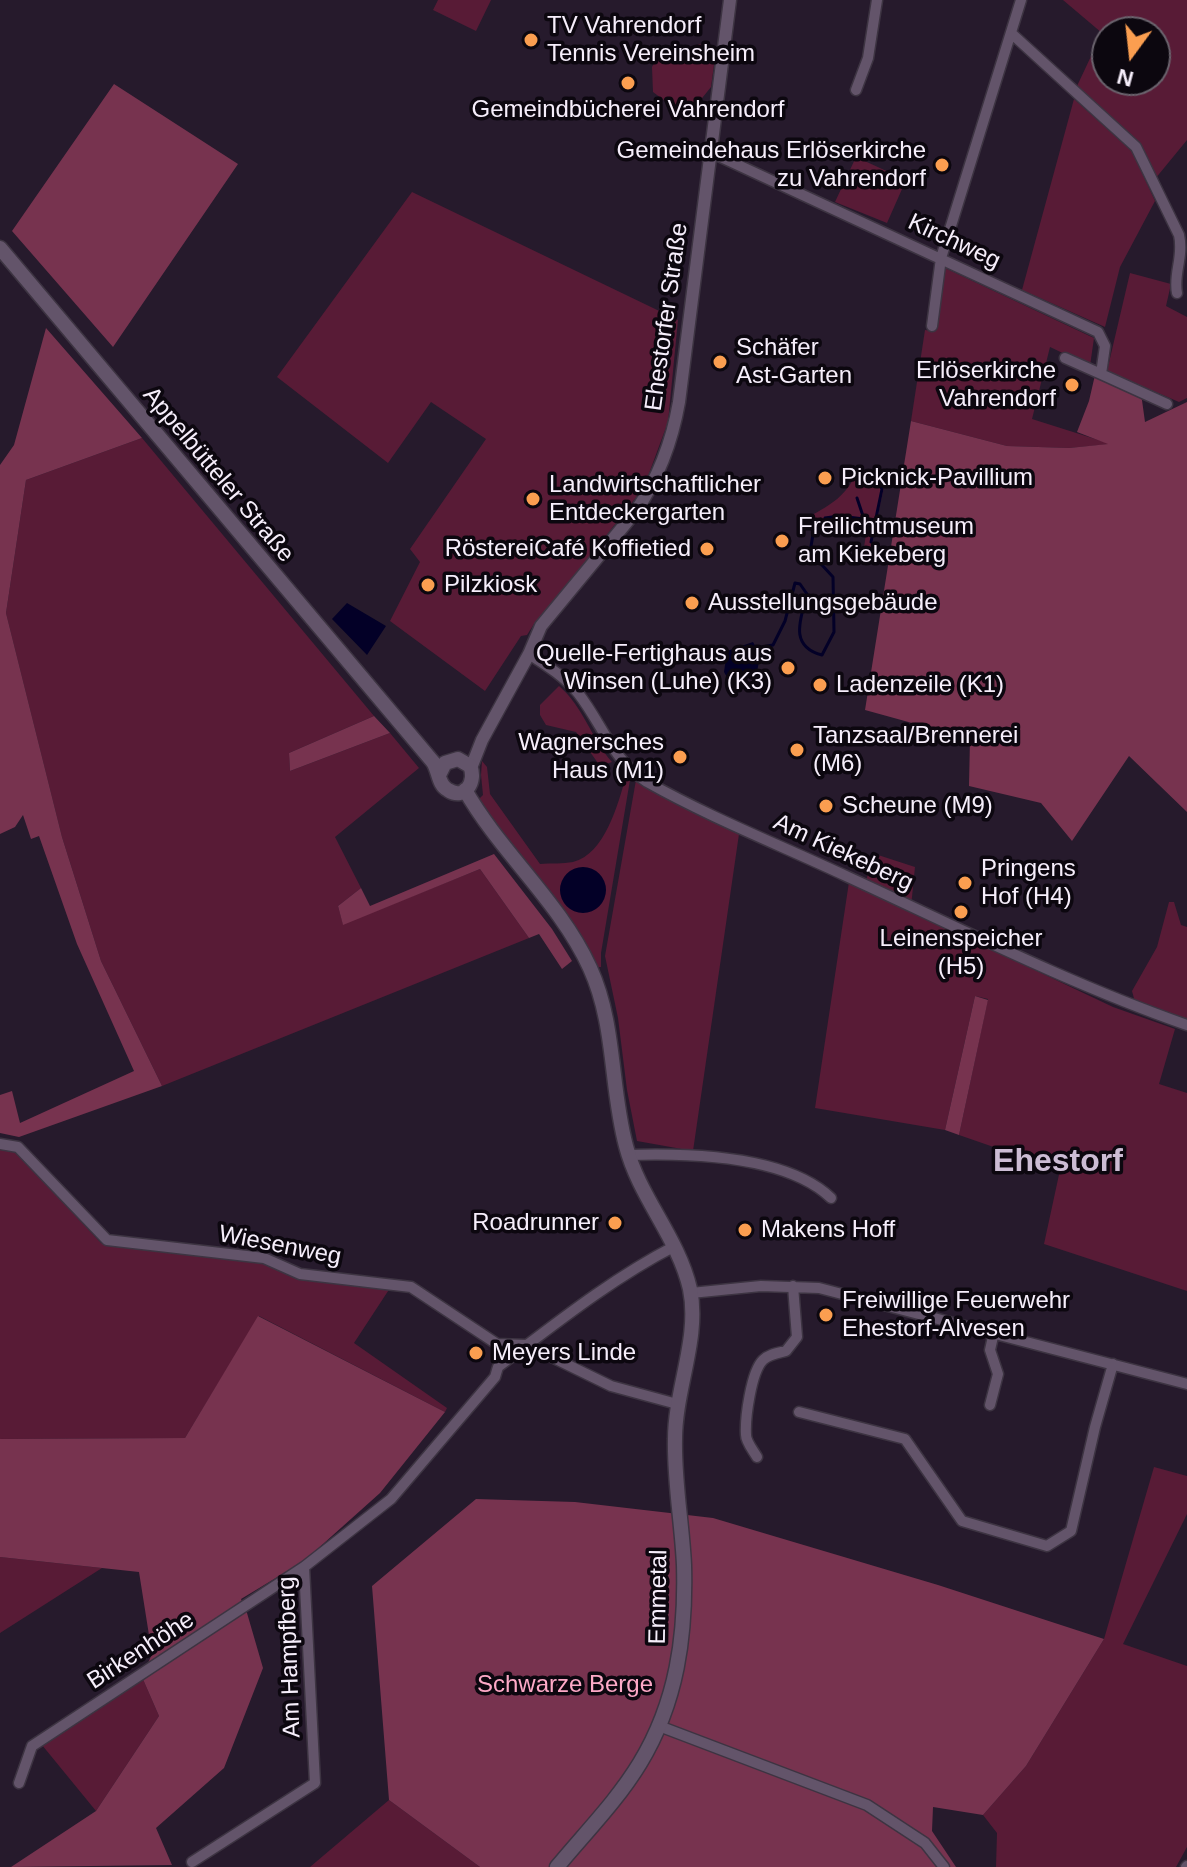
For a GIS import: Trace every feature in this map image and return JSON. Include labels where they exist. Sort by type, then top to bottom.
[{"type":"main road","name":"Appelbütteler Straße","points":[[0,248],[435,764],[439,775]]},
{"type":"main road","name":"Appelbütteler Straße","points":[[404,730],[439,756],[455,759]]},
{"type":"main road","points":[[455,759],[471,768],[473,780],[465,790],[456,793],[447,790],[441,783],[439,775],[442,766],[455,759]]},
{"type":"main road","points":[[465,790],[496,836],[557,913],[590,968],[608,1026],[620,1120],[628,1155],[675,1246],[691,1293]]},
{"type":"main road","name":"Emmetal","points":[[557,1867],[640,1763],[659,1726],[678,1670],[684,1610],[675,1453],[677,1404],[689,1347],[691,1293]]},
{"type":"street","name":"Ehestorfer Straße","points":[[471,768],[482,740],[541,626],[636,511],[654,483],[666,455],[679,402],[730,0]]},
{"type":"street","points":[[856,90],[868,58],[877,0]]},
{"type":"street","points":[[932,326],[941,258],[1021,0]]},
{"type":"street","points":[[1011,33],[1136,147],[1179,235],[1182,247],[1175,285],[1177,293]]},
{"type":"street","name":"Kirchweg","points":[[710,152],[1098,332],[1105,346],[1101,374]]},
{"type":"street","points":[[1065,358],[1167,404]]},
{"type":"street","name":"Am Kiekeberg","points":[[529,654],[558,674],[578,693],[616,755],[634,774],[647,782],[733,825],[1043,967],[1124,1003],[1187,1025]]},
{"type":"street","name":"Ehestorfer Straße","points":[[455,759],[482,740]]},
{"type":"street","name":"Wiesenweg","points":[[0,1144],[18,1147],[107,1240],[264,1258],[300,1274],[411,1287],[497,1344],[527,1345],[611,1386],[677,1404]]},
{"type":"street","points":[[628,1155],[720,1158],[752,1163],[803,1177],[831,1198]]},
{"type":"street","name":"Am Hampfberg","points":[[192,1862],[315,1783],[304,1567],[391,1499],[495,1377],[498,1367],[628,1272],[675,1246]]},
{"type":"street","points":[[691,1293],[793,1286],[819,1288],[1187,1384]]},
{"type":"street","points":[[757,1457],[746,1437],[750,1399],[763,1360],[786,1351],[797,1337],[793,1286]]},
{"type":"street","points":[[990,1405],[998,1374],[990,1350],[994,1332]]},
{"type":"street","points":[[799,1412],[905,1439],[962,1521],[1047,1546],[1071,1531],[1113,1364]]},
{"type":"street","name":"Birkenhöhe","points":[[19,1783],[32,1746],[304,1567]]},
{"type":"street","points":[[659,1726],[867,1805],[925,1843],[944,1867]]},
{"type":"shaded area","points":[[438,0],[491,0],[476,31],[433,10]]},
{"type":"shaded area","points":[[1063,0],[1187,0],[1187,140],[1155,179],[1139,144],[1077,86],[1091,56],[1091,96],[1171,96],[1171,16],[1091,16],[1091,24]]},
{"type":"shaded area","points":[[699,44],[716,50],[711,87],[690,113],[653,92],[652,67],[660,51],[688,57]]},
{"type":"shaded area","points":[[1074,99],[1132,151],[1155,201],[1120,267],[1105,327],[1022,290]]},
{"type":"shaded area","points":[[856,157],[906,180],[887,223],[835,202]]},
{"type":"shaded area","points":[[412,192],[678,320],[668,422],[644,487],[539,622],[527,635],[521,636],[485,691],[390,621],[420,562],[410,549],[486,439],[431,402],[388,463],[277,377]]},
{"type":"shaded area","points":[[945,268],[1094,338],[1090,366],[1050,347],[1032,419],[1111,444],[1069,448],[1007,446],[911,421],[925,330],[934,331]]},
{"type":"shaded area","points":[[1130,273],[1171,284],[1166,306],[1187,317],[1187,398],[1179,402],[1107,371]]},
{"type":"shaded area","points":[[142,438],[374,716],[289,753],[290,771],[390,733],[419,768],[335,837],[361,888],[338,906],[343,924],[480,869],[529,938],[162,1086],[101,961],[62,837],[6,613],[26,480]]},
{"type":"shaded area","points":[[856,473],[886,478],[869,556],[863,554],[868,521],[839,517],[826,520],[816,529],[810,516],[838,499]]},
{"type":"shaded area","points":[[559,686],[574,703],[612,762],[600,766],[576,732],[546,725],[540,715],[540,705]]},
{"type":"shaded area","points":[[482,761],[487,767],[490,794],[540,864],[573,862],[594,849],[608,826],[626,776],[630,780],[601,967],[594,968],[479,799],[483,795]]},
{"type":"shaded area","points":[[636,780],[663,797],[739,834],[693,1151],[637,1141],[605,956]]},
{"type":"shaded area","points":[[875,854],[915,867],[911,907],[864,886]]},
{"type":"shaded area","points":[[849,882],[1113,1007],[1175,1029],[1159,1084],[1187,1093],[1187,1291],[1044,1244],[1060,1170],[959,1135],[988,999],[975,996],[945,1130],[815,1108]]},
{"type":"shaded area","points":[[1169,902],[1174,902],[1181,925],[1187,927],[1187,1021],[1135,1002],[1132,991],[1157,947]]},
{"type":"shaded area","points":[[0,1146],[13,1149],[101,1243],[259,1259],[295,1275],[392,1285],[354,1343],[447,1408],[445,1412],[259,1316],[185,1438],[0,1439]]},
{"type":"shaded area","points":[[1154,1467],[1187,1476],[1187,1514],[1123,1644],[1187,1666],[1187,1847],[1176,1867],[996,1867],[997,1833],[983,1815],[1026,1766],[1104,1639]]},
{"type":"shaded area","points":[[0,1557],[102,1568],[0,1633]]},
{"type":"shaded area","points":[[142,1677],[159,1716],[96,1811],[42,1745]]},
{"type":"shaded area","points":[[389,1800],[480,1867],[310,1867]]},
{"type":"green space","points":[[114,84],[238,164],[113,347],[12,231]]},
{"type":"green space","points":[[46,328],[142,438],[26,480],[6,613],[62,837],[101,961],[162,1086],[19,1137],[0,1133],[0,1095],[12,1091],[20,1123],[134,1071],[77,944],[39,836],[31,839],[23,815],[15,827],[0,834],[0,465],[14,445]]},
{"type":"green space","points":[[1095,375],[1141,393],[1145,422],[1187,402],[1187,812],[1129,756],[1072,841],[1041,803],[969,786],[970,739],[865,710],[911,421],[1007,446],[1069,448],[1108,444],[1077,432]]},
{"type":"green space","points":[[374,716],[390,733],[290,771],[289,753]]},
{"type":"green space","points":[[494,854],[552,929],[572,961],[562,969],[539,934],[529,938],[480,869],[343,925],[338,906],[361,888],[370,906]]},
{"type":"green space","points":[[975,996],[988,1000],[959,1135],[945,1130]]},
{"type":"green space","points":[[258,1316],[445,1412],[380,1493],[304,1561],[241,1599],[263,1668],[224,1768],[156,1828],[172,1865],[11,1867],[96,1811],[159,1716],[142,1677],[152,1654],[139,1572],[0,1557],[0,1439],[185,1438]]},
{"type":"green space","name":"Schwarze Berge","points":[[476,1499],[575,1502],[713,1518],[938,1585],[1104,1639],[1026,1766],[983,1815],[933,1807],[932,1831],[956,1867],[480,1867],[389,1800],[372,1586]]},
{"type":"water","points":[[347,603],[386,626],[367,655],[332,619]]},
{"type":"water","points":[[753,642],[759,660],[754,679],[739,676],[733,688],[724,672],[727,651]]},
{"type":"water","points":[[583,867],[599,874],[606,890],[599,906],[583,913],[567,906],[560,890],[567,874]]},
{"type":"waterway","points":[[864,484],[871,477],[877,479],[882,489],[871,542]]},
{"type":"waterway","points":[[757,648],[773,645],[785,621],[795,583],[800,584],[807,594],[800,621],[801,638],[811,651],[822,655],[834,632],[833,577],[810,552],[815,523],[824,523],[825,518],[839,516],[864,519],[857,498]]},
{"type":"place","name":"TV Vahrendorf Tennis Vereinsheim","points":[[531,40]]},
{"type":"place","name":"Gemeindbücherei Vahrendorf","points":[[628,83]]},
{"type":"place","name":"Gemeindehaus Erlöserkirche zu Vahrendorf","points":[[942,165]]},
{"type":"place","name":"Schäfer Ast-Garten","points":[[720,362]]},
{"type":"place","name":"Erlöserkirche Vahrendorf","points":[[1072,385]]},
{"type":"place","name":"Picknick-Pavillium","points":[[825,478]]},
{"type":"place","name":"Landwirtschaftlicher Entdeckergarten","points":[[533,499]]},
{"type":"place","name":"Freilichtmuseum am Kiekeberg","points":[[782,541]]},
{"type":"place","name":"RöstereiCafé Koffietied","points":[[707,549]]},
{"type":"place","name":"Pilzkiosk","points":[[428,585]]},
{"type":"place","name":"Ausstellungsgebäude","points":[[692,603]]},
{"type":"place","name":"Quelle-Fertighaus aus Winsen (Luhe) (K3)","points":[[788,668]]},
{"type":"place","name":"Ladenzeile (K1)","points":[[820,685]]},
{"type":"place","name":"Tanzsaal/Brennerei (M6)","points":[[797,750]]},
{"type":"place","name":"Wagnersches Haus (M1)","points":[[680,757]]},
{"type":"place","name":"Scheune (M9)","points":[[826,806]]},
{"type":"place","name":"Pringens Hof (H4)","points":[[965,883]]},
{"type":"place","name":"Leinenspeicher (H5)","points":[[961,912]]},
{"type":"place","name":"Roadrunner","points":[[615,1223]]},
{"type":"place","name":"Makens Hoff","points":[[745,1230]]},
{"type":"place","name":"Freiwillige Feuerwehr Ehestorf-Alvesen","points":[[826,1315]]},
{"type":"place","name":"Meyers Linde","points":[[476,1353]]},
{"type":"district","name":"Ehestorf","points":[[1058,1162]]}]
